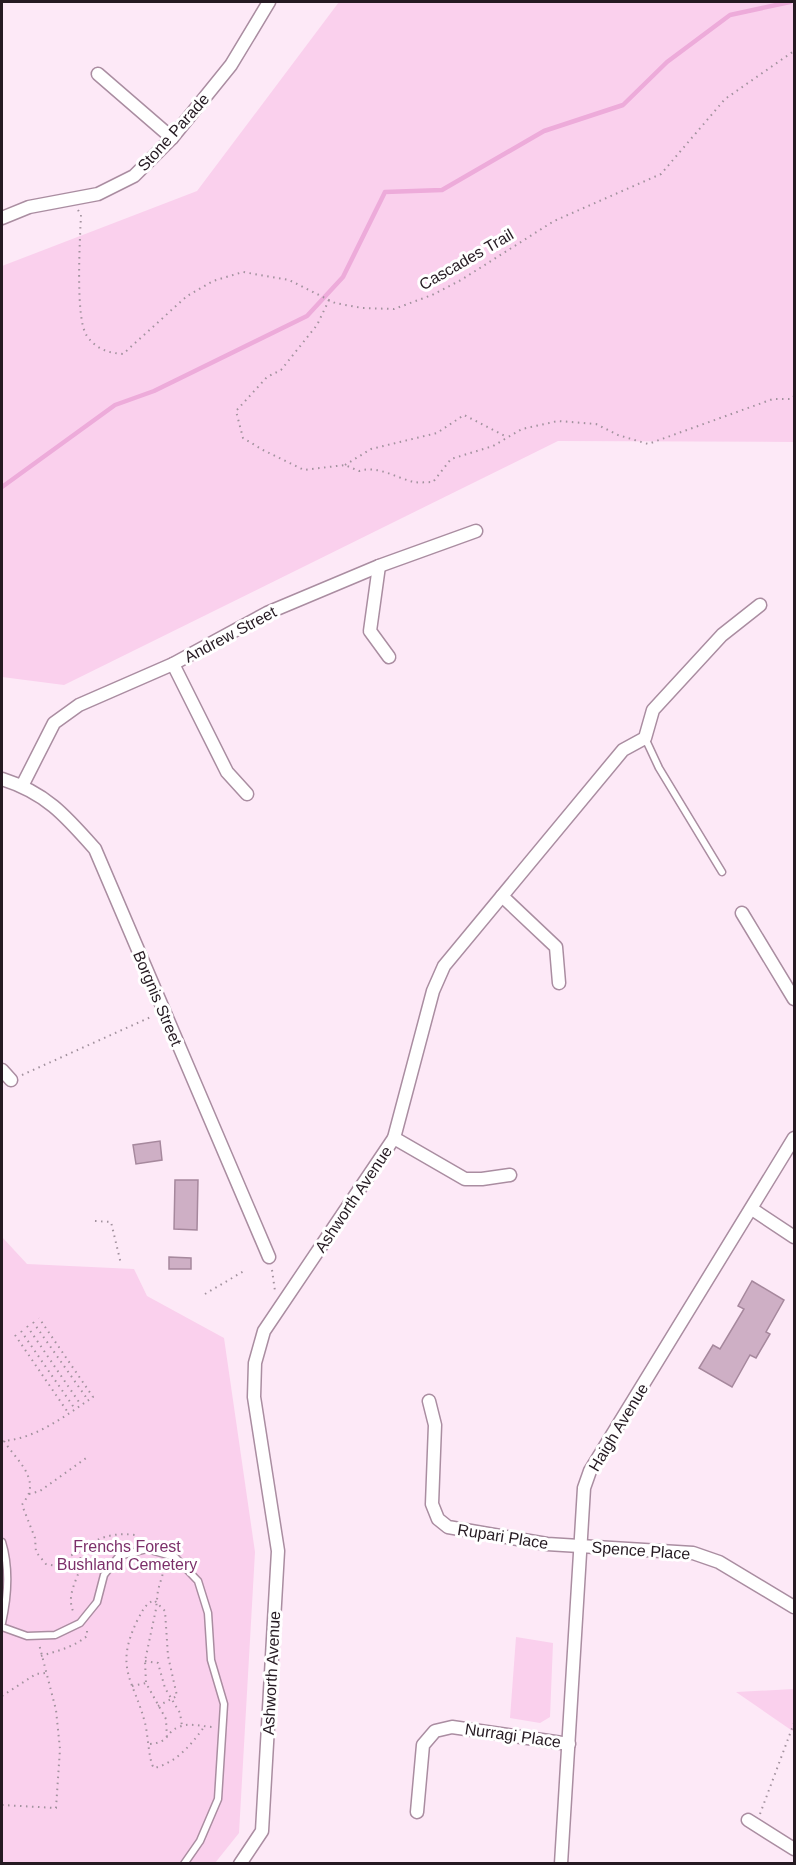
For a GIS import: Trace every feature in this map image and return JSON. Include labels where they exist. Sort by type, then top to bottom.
[{"type":"street","name":"Stone Parade","points":[[2,218],[29,207],[71,201],[98,194],[134,176],[172,138],[231,65],[269,2]]},
{"type":"street","points":[[99,74],[172,138]]},
{"type":"street","name":"Andrew Street","points":[[22,786],[54,723],[79,705],[173,664],[267,613],[379,566],[476,531]]},
{"type":"street","points":[[379,566],[370,631],[389,657]]},
{"type":"street","points":[[645,738],[652,710],[722,635],[760,605]]},
{"type":"street","points":[[173,664],[227,772],[247,794]]},
{"type":"street","name":"Ashworth Avenue","points":[[240,1863],[262,1830],[278,1551],[254,1397],[255,1363],[264,1331],[394,1138],[433,990],[444,966],[623,750],[645,738]]},
{"type":"street","name":"Borgnis Street","points":[[2,779],[22,786],[62,811],[95,849],[269,1257]]},
{"type":"street","points":[[502,896],[556,947],[559,983]]},
{"type":"street","points":[[742,913],[795,999]]},
{"type":"street","points":[[2,1070],[11,1080]]},
{"type":"street","points":[[394,1138],[465,1179],[510,1175]]},
{"type":"street","name":"Haigh Avenue","points":[[561,1863],[584,1488],[590,1471],[795,1138]]},
{"type":"street","points":[[752,1209],[795,1237]]},
{"type":"street","name":"Rupari Place","points":[[429,1401],[435,1425],[432,1504],[438,1519],[448,1527],[547,1544],[582,1546]]},
{"type":"street","name":"Spence Place","points":[[582,1546],[693,1553],[719,1562],[795,1607]]},
{"type":"street","name":"Nurragi Place","points":[[417,1812],[423,1745],[435,1731],[452,1726],[569,1744]]},
{"type":"street","points":[[752,1823],[795,1849]]},
{"type":"lane","points":[[645,738],[659,768],[722,872]]},
{"type":"lane","points":[[2,1542],[8,1577],[2,1625],[27,1636],[55,1635],[80,1623],[96,1602],[104,1575],[119,1556],[147,1549],[175,1557],[198,1581],[208,1613],[211,1660],[224,1704],[223,1727],[218,1799],[200,1841],[184,1863]]},
{"type":"path","name":"Cascades Trail","points":[[71,201],[81,215],[80,318],[85,335],[96,347],[109,353],[123,354],[187,296],[213,281],[243,272],[289,280],[329,300],[362,308],[394,309],[432,295],[461,280],[554,221],[661,174],[725,99],[795,51]]},
{"type":"path","points":[[329,300],[317,325],[281,370],[267,377],[236,411],[243,438],[304,470],[345,465],[371,449],[437,433],[464,414],[507,437]]},
{"type":"path","points":[[345,465],[359,471],[366,469],[389,473],[416,483],[434,482],[451,459],[493,446],[522,429],[558,421],[596,424],[618,435],[648,444],[772,399],[791,399],[795,396]]},
{"type":"path","points":[[11,1080],[164,1011]]},
{"type":"path","points":[[95,1221],[111,1222],[121,1264]]},
{"type":"path","points":[[269,1257],[276,1294],[282,1304]]},
{"type":"path","points":[[206,1294],[244,1271]]},
{"type":"path","points":[[3,1441],[24,1438],[40,1431],[93,1397],[39,1318]]},
{"type":"path","points":[[33,1322],[87,1400]]},
{"type":"path","points":[[27,1326],[81,1405]]},
{"type":"path","points":[[21,1331],[75,1409]]},
{"type":"path","points":[[15,1335],[69,1414]]},
{"type":"path","points":[[3,1441],[22,1465],[29,1479],[29,1494],[22,1505],[34,1538],[36,1552],[46,1564],[57,1566],[69,1556],[106,1536],[122,1533],[135,1535]]},
{"type":"path","points":[[29,1494],[39,1491],[89,1456]]},
{"type":"path","points":[[41,1656],[67,1648],[87,1636],[87,1629],[80,1623],[72,1608],[71,1593],[82,1562],[78,1553]]},
{"type":"path","points":[[167,1739],[166,1719],[146,1683],[145,1661],[158,1590],[168,1555]]},
{"type":"path","points":[[158,1707],[177,1696],[168,1656],[165,1611],[154,1600],[146,1604],[126,1652],[127,1675],[145,1721],[151,1764],[154,1768],[164,1766],[191,1744],[204,1728]]},
{"type":"path","points":[[2,1805],[56,1808],[60,1749],[56,1710],[38,1646],[39,1636]]},
{"type":"path","points":[[145,1661],[158,1664],[165,1688],[180,1713],[182,1726]]},
{"type":"path","points":[[2,1696],[36,1674],[46,1673]]},
{"type":"path","points":[[130,1686],[146,1683]]},
{"type":"path","points":[[752,1823],[795,1723]]},
{"type":"path","points":[[150,1744],[161,1743],[176,1728],[182,1726],[223,1727]]},
{"type":"green space","points":[[339,2],[794,2],[794,442],[558,441],[64,685],[2,677],[2,266],[197,191]]},
{"type":"green space","name":"Frenchs Forest Bushland Cemetery","points":[[2,1237],[27,1264],[134,1269],[147,1296],[224,1338],[255,1552],[239,1833],[215,1863],[2,1863]]},
{"type":"green space","points":[[516,1637],[553,1643],[550,1717],[540,1723],[510,1718]]},
{"type":"green space","points":[[794,1689],[794,1732],[736,1692]]},
{"type":"building","points":[[160,1141],[162,1160],[136,1164],[133,1145]]},
{"type":"building","points":[[175,1180],[198,1180],[197,1230],[174,1229]]},
{"type":"building","points":[[169,1257],[191,1258],[191,1269],[169,1269]]},
{"type":"building","points":[[752,1281],[784,1300],[766,1332],[770,1334],[756,1358],[750,1355],[732,1387],[699,1368],[713,1345],[720,1349],[744,1309],[738,1306]]},
{"type":"waterway","points":[[2,487],[115,405],[154,391],[307,316],[343,277],[385,192],[442,190],[544,131],[623,105],[667,62],[730,15],[790,2]]}]
